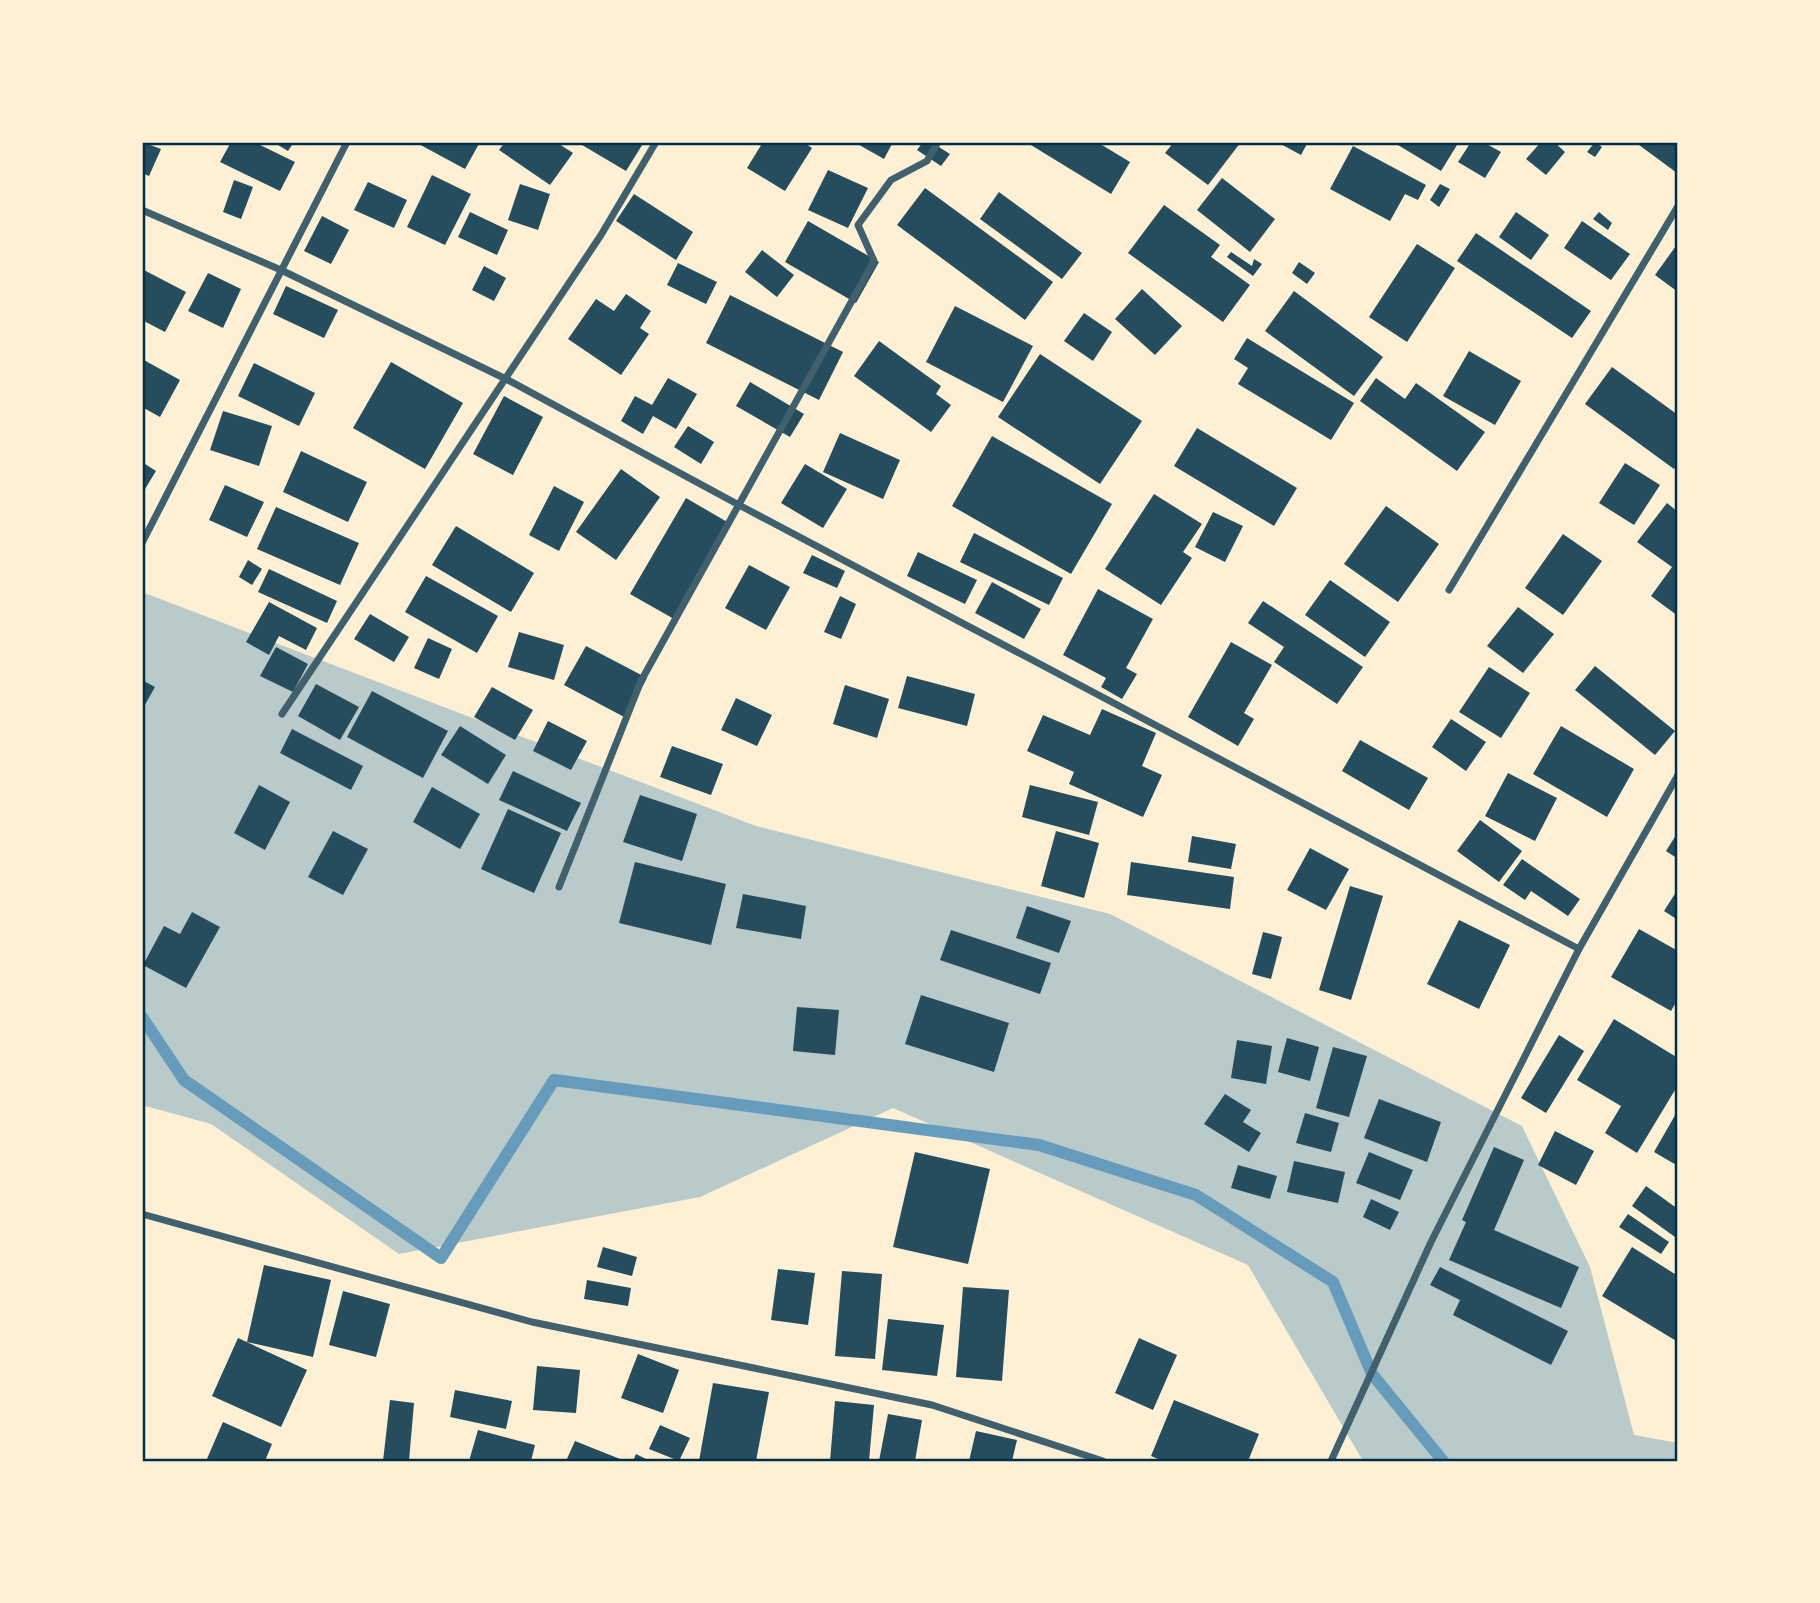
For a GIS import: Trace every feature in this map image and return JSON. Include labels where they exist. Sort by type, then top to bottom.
[{"type":"street","points":[[142,543],[346,142]]},
{"type":"street","points":[[282,714],[601,235],[656,142]]},
{"type":"street","points":[[559,887],[641,681],[874,261],[859,225],[891,180],[927,161],[938,142]]},
{"type":"street","points":[[1449,590],[1678,206]]},
{"type":"street","points":[[142,210],[281,270],[506,379],[1579,949]]},
{"type":"street","points":[[1331,1461],[1431,1242],[1579,949],[1678,775]]},
{"type":"street","points":[[142,1214],[532,1322],[932,1405],[1103,1461]]},
{"type":"shaded area","points":[[142,592],[756,826],[1110,914],[1522,1126],[1590,1267],[1634,1435],[1678,1443],[1678,1461],[1363,1461],[1248,1265],[893,1108],[700,1197],[399,1254],[211,1124],[142,1105]]},
{"type":"building","points":[[142,142],[161,149],[149,176],[142,173]]},
{"type":"building","points":[[231,142],[254,142],[295,162],[280,191],[220,162]]},
{"type":"building","points":[[273,142],[294,142],[288,151]]},
{"type":"building","points":[[415,142],[480,142],[465,169]]},
{"type":"building","points":[[505,142],[556,142],[573,153],[550,185],[499,150]]},
{"type":"building","points":[[577,142],[644,142],[626,171]]},
{"type":"building","points":[[763,142],[803,142],[812,148],[785,191],[747,168]]},
{"type":"building","points":[[854,142],[893,142],[884,159]]},
{"type":"building","points":[[923,142],[931,142],[950,154],[941,166],[917,150]]},
{"type":"building","points":[[1026,142],[1097,142],[1130,162],[1111,194]]},
{"type":"building","points":[[1174,142],[1241,142],[1208,185],[1165,153]]},
{"type":"building","points":[[1277,142],[1308,142],[1301,155]]},
{"type":"building","points":[[1393,142],[1452,142],[1457,145],[1441,171]]},
{"type":"building","points":[[1471,142],[1483,142],[1501,152],[1485,178],[1458,162]]},
{"type":"building","points":[[1541,142],[1554,142],[1565,152],[1546,175],[1526,159]]},
{"type":"building","points":[[1595,142],[1602,147],[1595,157],[1587,152]]},
{"type":"building","points":[[1635,142],[1678,144],[1677,173]]},
{"type":"building","points":[[1353,146],[1426,185],[1418,200],[1405,194],[1390,221],[1330,189]]},
{"type":"building","points":[[828,170],[868,188],[848,228],[808,210]]},
{"type":"building","points":[[432,175],[471,194],[445,245],[407,227]]},
{"type":"building","points":[[1222,178],[1275,219],[1250,252],[1197,210]]},
{"type":"building","points":[[234,180],[253,187],[241,219],[223,212]]},
{"type":"building","points":[[368,182],[407,200],[394,228],[354,210]]},
{"type":"building","points":[[520,184],[550,194],[538,230],[508,220]]},
{"type":"building","points":[[1440,184],[1450,189],[1439,207],[1430,200]]},
{"type":"building","points":[[925,188],[1053,282],[1025,320],[897,225]]},
{"type":"building","points":[[999,192],[1082,253],[1062,279],[980,219]]},
{"type":"building","points":[[634,194],[693,232],[676,260],[616,221]]},
{"type":"building","points":[[1164,205],[1220,245],[1211,257],[1250,285],[1223,322],[1128,253]]},
{"type":"building","points":[[470,212],[508,230],[497,255],[458,237]]},
{"type":"building","points":[[1516,212],[1549,235],[1531,260],[1499,237]]},
{"type":"building","points":[[1599,212],[1612,223],[1608,230],[1593,219]]},
{"type":"building","points":[[322,216],[349,230],[331,264],[304,251]]},
{"type":"building","points":[[808,221],[879,262],[856,303],[785,262]]},
{"type":"building","points":[[1582,221],[1630,254],[1611,280],[1564,248]]},
{"type":"building","points":[[1476,233],[1591,311],[1572,338],[1457,261]]},
{"type":"building","points":[[1678,243],[1678,292],[1655,275]]},
{"type":"building","points":[[1417,244],[1455,268],[1407,342],[1369,317]]},
{"type":"building","points":[[762,250],[794,275],[777,297],[745,272]]},
{"type":"building","points":[[1231,252],[1252,266],[1254,259],[1262,264],[1253,276],[1227,257]]},
{"type":"building","points":[[1299,262],[1315,273],[1307,284],[1292,273]]},
{"type":"building","points":[[678,263],[717,282],[706,304],[667,285]]},
{"type":"building","points":[[484,266],[506,278],[494,301],[472,290]]},
{"type":"building","points":[[142,269],[186,292],[165,332],[142,320]]},
{"type":"building","points":[[208,273],[241,289],[223,328],[188,311]]},
{"type":"building","points":[[286,286],[338,310],[324,338],[273,314]]},
{"type":"building","points":[[1142,289],[1182,326],[1155,355],[1115,319]]},
{"type":"building","points":[[1294,291],[1383,357],[1354,396],[1265,331]]},
{"type":"building","points":[[626,294],[651,311],[640,328],[649,334],[621,375],[568,339],[596,299],[614,311]]},
{"type":"building","points":[[730,295],[843,352],[819,400],[706,343]]},
{"type":"building","points":[[955,306],[1033,346],[1003,402],[926,362]]},
{"type":"building","points":[[1084,313],[1112,332],[1093,361],[1064,341]]},
{"type":"building","points":[[1247,338],[1354,403],[1331,440],[1238,384],[1248,368],[1234,359]]},
{"type":"building","points":[[879,341],[941,386],[936,394],[951,405],[931,432],[854,376]]},
{"type":"building","points":[[1469,351],[1521,381],[1495,425],[1443,396]]},
{"type":"building","points":[[1040,354],[1142,421],[1100,484],[998,417]]},
{"type":"building","points":[[142,359],[180,380],[160,417],[142,407]]},
{"type":"building","points":[[391,362],[463,403],[425,469],[353,428]]},
{"type":"building","points":[[254,363],[315,393],[299,426],[238,396]]},
{"type":"building","points":[[1612,367],[1678,415],[1678,463],[1674,469],[1585,404]]},
{"type":"building","points":[[668,378],[697,394],[676,429],[653,416],[643,434],[621,421],[635,396],[652,405]]},
{"type":"building","points":[[1376,378],[1405,399],[1416,383],[1485,432],[1457,471],[1360,401]]},
{"type":"building","points":[[750,382],[804,414],[790,437],[736,406]]},
{"type":"building","points":[[504,396],[543,417],[513,475],[473,454]]},
{"type":"building","points":[[223,411],[272,426],[259,466],[210,450]]},
{"type":"building","points":[[688,426],[714,442],[701,464],[674,447]]},
{"type":"building","points":[[1197,428],[1297,488],[1274,526],[1174,466]]},
{"type":"building","points":[[840,433],[900,460],[883,499],[823,472]]},
{"type":"building","points":[[992,436],[1112,504],[1071,574],[952,506]]},
{"type":"building","points":[[301,451],[367,482],[348,522],[283,492]]},
{"type":"building","points":[[142,462],[156,471],[142,494]]},
{"type":"building","points":[[1625,463],[1660,485],[1634,525],[1599,503]]},
{"type":"building","points":[[805,464],[847,489],[823,528],[781,503]]},
{"type":"building","points":[[621,469],[660,497],[616,560],[576,532]]},
{"type":"building","points":[[225,485],[264,502],[247,537],[209,520]]},
{"type":"building","points":[[554,486],[584,502],[559,551],[529,535]]},
{"type":"building","points":[[1154,494],[1202,524],[1183,552],[1192,558],[1161,605],[1105,569]]},
{"type":"building","points":[[686,498],[729,523],[674,619],[630,594]]},
{"type":"building","points":[[1667,503],[1678,512],[1678,616],[1651,596],[1672,567],[1637,542]]},
{"type":"building","points":[[1386,506],[1439,544],[1398,602],[1344,564]]},
{"type":"building","points":[[276,507],[359,543],[340,585],[257,549]]},
{"type":"building","points":[[1213,512],[1243,526],[1225,562],[1195,547]]},
{"type":"building","points":[[456,526],[534,573],[511,612],[432,565]]},
{"type":"building","points":[[974,533],[1063,578],[1049,605],[960,562]]},
{"type":"building","points":[[1563,534],[1602,561],[1563,615],[1525,588]]},
{"type":"building","points":[[918,552],[977,580],[965,604],[907,576]]},
{"type":"building","points":[[812,555],[845,571],[837,588],[803,573]]},
{"type":"building","points":[[248,560],[262,569],[252,585],[239,577]]},
{"type":"building","points":[[749,565],[790,587],[766,630],[725,608]]},
{"type":"building","points":[[269,569],[337,601],[327,623],[258,592]]},
{"type":"building","points":[[426,576],[498,616],[477,653],[405,612]]},
{"type":"building","points":[[1330,580],[1390,622],[1365,657],[1305,615]]},
{"type":"building","points":[[992,582],[1041,609],[1024,639],[975,613]]},
{"type":"building","points":[[1098,589],[1153,619],[1126,668],[1137,674],[1122,699],[1101,687],[1106,678],[1063,655]]},
{"type":"building","points":[[840,596],[856,604],[841,639],[824,632]]},
{"type":"building","points":[[1263,601],[1363,667],[1337,704],[1274,662],[1284,647],[1248,623]]},
{"type":"building","points":[[269,602],[317,628],[306,650],[279,636],[269,655],[246,642]]},
{"type":"building","points":[[1518,607],[1554,634],[1523,673],[1487,646]]},
{"type":"building","points":[[370,614],[409,637],[394,662],[354,639]]},
{"type":"building","points":[[519,632],[564,645],[554,680],[508,667]]},
{"type":"building","points":[[428,638],[452,649],[439,679],[414,668]]},
{"type":"building","points":[[1231,642],[1272,665],[1244,713],[1254,719],[1238,746],[1188,717]]},
{"type":"building","points":[[586,646],[647,678],[626,718],[564,685]]},
{"type":"building","points":[[276,647],[308,664],[293,692],[260,676]]},
{"type":"building","points":[[1595,666],[1675,731],[1655,755],[1575,690]]},
{"type":"building","points":[[1489,667],[1530,693],[1501,738],[1459,712]]},
{"type":"building","points":[[907,676],[975,694],[967,726],[898,708]]},
{"type":"building","points":[[142,680],[155,687],[142,710]]},
{"type":"building","points":[[316,684],[359,707],[340,740],[298,716]]},
{"type":"building","points":[[845,685],[889,699],[877,738],[833,724]]},
{"type":"building","points":[[492,687],[533,710],[515,740],[474,717]]},
{"type":"building","points":[[372,691],[448,731],[423,778],[347,737]]},
{"type":"building","points":[[736,698],[772,715],[757,746],[721,730]]},
{"type":"building","points":[[1102,709],[1156,733],[1142,766],[1162,775],[1143,817],[1069,784],[1074,772],[1027,751],[1043,715],[1090,735]]},
{"type":"building","points":[[1451,719],[1486,742],[1466,771],[1432,747]]},
{"type":"building","points":[[548,721],[587,741],[571,770],[533,751]]},
{"type":"building","points":[[460,726],[506,755],[488,784],[441,755]]},
{"type":"building","points":[[1561,726],[1634,769],[1607,817],[1533,774]]},
{"type":"building","points":[[292,729],[363,766],[351,790],[280,753]]},
{"type":"building","points":[[1360,740],[1428,778],[1409,810],[1342,771]]},
{"type":"building","points":[[672,746],[723,764],[711,795],[660,777]]},
{"type":"building","points":[[513,771],[581,803],[567,831],[499,800]]},
{"type":"building","points":[[1508,773],[1557,798],[1535,841],[1485,816]]},
{"type":"building","points":[[259,785],[290,802],[265,850],[234,833]]},
{"type":"building","points":[[1030,785],[1098,802],[1089,835],[1022,817]]},
{"type":"building","points":[[432,787],[480,814],[460,849],[413,822]]},
{"type":"building","points":[[640,795],[697,814],[682,861],[623,842]]},
{"type":"building","points":[[508,809],[561,833],[534,893],[481,869]]},
{"type":"building","points":[[1480,820],[1522,851],[1499,882],[1457,851]]},
{"type":"building","points":[[333,831],[368,849],[343,895],[308,877]]},
{"type":"building","points":[[1056,831],[1099,843],[1084,898],[1041,886]]},
{"type":"building","points":[[1678,832],[1678,859],[1666,851]]},
{"type":"building","points":[[1192,836],[1236,844],[1231,869],[1188,862]]},
{"type":"building","points":[[1310,848],[1349,869],[1326,910],[1287,890]]},
{"type":"building","points":[[1522,859],[1580,899],[1568,916],[1531,891],[1525,900],[1503,885]]},
{"type":"building","points":[[635,862],[726,884],[711,945],[619,923]]},
{"type":"building","points":[[1131,862],[1234,877],[1230,909],[1127,895]]},
{"type":"building","points":[[1350,886],[1383,896],[1351,1000],[1319,990]]},
{"type":"building","points":[[1678,889],[1678,920],[1664,911]]},
{"type":"building","points":[[743,894],[806,906],[801,939],[736,928]]},
{"type":"building","points":[[1027,906],[1071,921],[1059,953],[1016,938]]},
{"type":"building","points":[[192,912],[220,927],[186,988],[143,965],[164,926],[180,934]]},
{"type":"building","points":[[1459,920],[1510,945],[1479,1009],[1427,984]]},
{"type":"building","points":[[1639,929],[1678,951],[1678,999],[1671,1011],[1611,977]]},
{"type":"building","points":[[951,930],[1051,963],[1040,994],[940,960]]},
{"type":"building","points":[[1263,932],[1282,937],[1271,979],[1252,974]]},
{"type":"building","points":[[921,995],[1009,1023],[994,1072],[905,1044]]},
{"type":"building","points":[[797,1007],[839,1010],[835,1055],[793,1051]]},
{"type":"building","points":[[1614,1019],[1678,1058],[1678,1085],[1637,1153],[1605,1133],[1621,1106],[1577,1080]]},
{"type":"building","points":[[1559,1035],[1584,1051],[1546,1113],[1521,1098]]},
{"type":"building","points":[[1287,1038],[1319,1047],[1310,1081],[1278,1072]]},
{"type":"building","points":[[1237,1040],[1272,1046],[1266,1084],[1231,1078]]},
{"type":"building","points":[[1333,1047],[1367,1056],[1349,1117],[1316,1108]]},
{"type":"building","points":[[1225,1094],[1251,1110],[1243,1122],[1261,1133],[1249,1152],[1204,1124]]},
{"type":"building","points":[[1379,1099],[1441,1122],[1427,1162],[1364,1138]]},
{"type":"building","points":[[1678,1110],[1678,1166],[1654,1152]]},
{"type":"building","points":[[1305,1113],[1339,1123],[1331,1152],[1296,1143]]},
{"type":"building","points":[[1555,1131],[1594,1151],[1576,1185],[1538,1165]]},
{"type":"building","points":[[1494,1147],[1524,1160],[1494,1230],[1579,1267],[1561,1308],[1449,1260],[1466,1222],[1462,1220]]},
{"type":"building","points":[[915,1152],[990,1169],[968,1264],[893,1247]]},
{"type":"building","points":[[1369,1152],[1413,1170],[1400,1200],[1356,1183]]},
{"type":"building","points":[[1294,1161],[1345,1172],[1338,1203],[1287,1192]]},
{"type":"building","points":[[1238,1165],[1277,1176],[1270,1199],[1231,1188]]},
{"type":"building","points":[[1646,1186],[1678,1209],[1678,1232],[1675,1237],[1632,1206]]},
{"type":"building","points":[[1371,1199],[1399,1212],[1390,1230],[1363,1217]]},
{"type":"building","points":[[1628,1214],[1669,1242],[1661,1254],[1619,1227]]},
{"type":"building","points":[[603,1247],[637,1257],[632,1276],[597,1267]]},
{"type":"building","points":[[1632,1247],[1678,1276],[1678,1342],[1602,1296]]},
{"type":"building","points":[[264,1265],[331,1280],[313,1357],[247,1342]]},
{"type":"building","points":[[1440,1267],[1568,1331],[1551,1365],[1453,1315],[1460,1300],[1430,1285]]},
{"type":"building","points":[[778,1269],[815,1273],[808,1325],[771,1320]]},
{"type":"building","points":[[842,1271],[882,1274],[875,1359],[835,1356]]},
{"type":"building","points":[[587,1280],[631,1288],[628,1306],[584,1299]]},
{"type":"building","points":[[963,1287],[1009,1290],[1002,1381],[956,1377]]},
{"type":"building","points":[[343,1291],[390,1304],[376,1357],[329,1345]]},
{"type":"building","points":[[888,1319],[944,1325],[937,1376],[882,1370]]},
{"type":"building","points":[[238,1338],[307,1370],[281,1427],[212,1396]]},
{"type":"building","points":[[1139,1338],[1177,1355],[1153,1410],[1115,1393]]},
{"type":"building","points":[[638,1354],[679,1370],[663,1413],[621,1398]]},
{"type":"building","points":[[537,1366],[580,1370],[576,1413],[533,1410]]},
{"type":"building","points":[[713,1383],[769,1392],[756,1461],[699,1461]]},
{"type":"building","points":[[455,1390],[512,1401],[506,1429],[450,1417]]},
{"type":"building","points":[[390,1400],[414,1403],[409,1461],[383,1461]]},
{"type":"building","points":[[1174,1400],[1259,1434],[1248,1461],[1163,1461],[1151,1456]]},
{"type":"building","points":[[835,1401],[874,1405],[869,1461],[830,1461]]},
{"type":"building","points":[[888,1414],[922,1420],[915,1461],[879,1461]]},
{"type":"building","points":[[223,1422],[272,1444],[265,1461],[206,1461]]},
{"type":"building","points":[[660,1425],[690,1438],[679,1461],[649,1449]]},
{"type":"building","points":[[478,1430],[535,1445],[531,1461],[469,1461]]},
{"type":"building","points":[[976,1431],[1017,1440],[1012,1461],[969,1461]]},
{"type":"building","points":[[575,1441],[620,1459],[566,1461]]},
{"type":"building","points":[[636,1454],[650,1461],[633,1461]]},
{"type":"waterway","points":[[142,1017],[184,1080],[441,1258],[554,1080],[1039,1145],[1196,1195],[1333,1282],[1372,1374],[1443,1461]]}]
